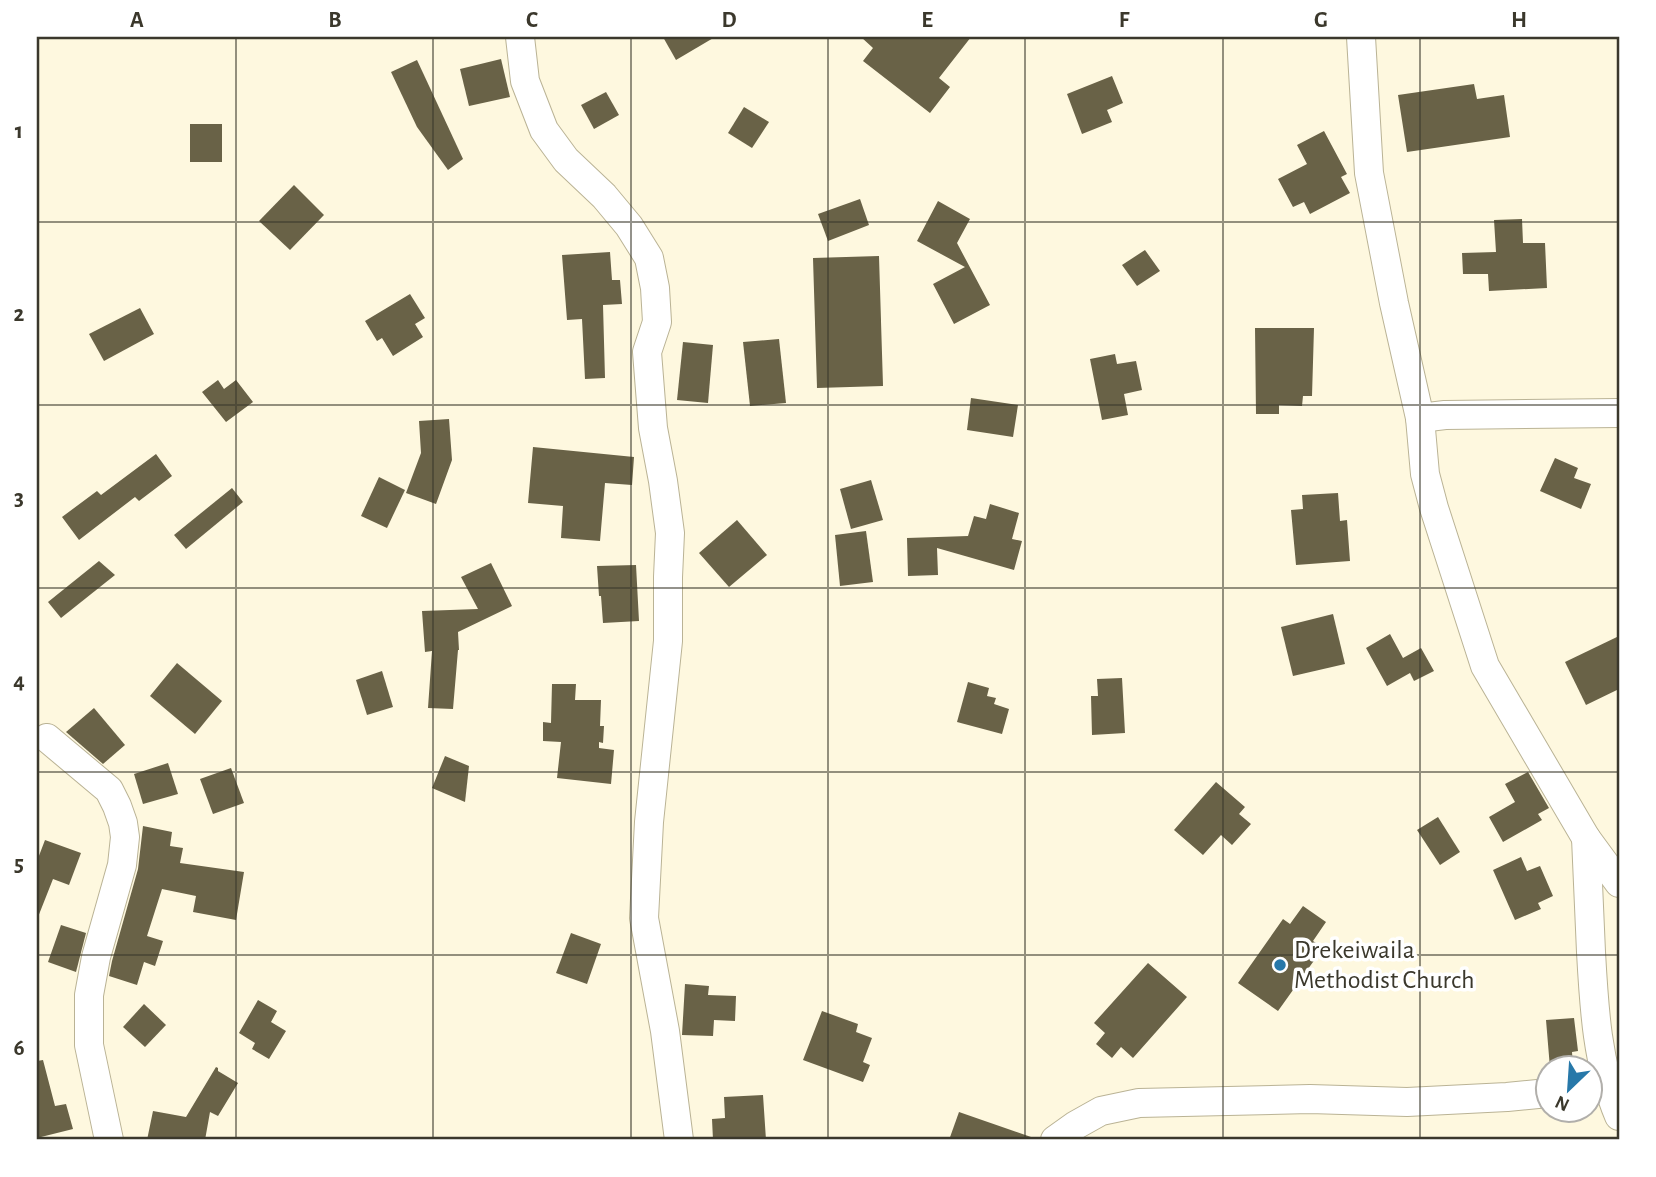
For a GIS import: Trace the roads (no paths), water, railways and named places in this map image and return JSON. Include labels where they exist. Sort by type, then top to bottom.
[{"type":"street","points":[[520,37],[525,82],[544,130],[566,160],[604,196],[629,226],[649,258],[655,288],[657,322],[647,352],[649,389],[670,533],[668,640],[649,822],[644,918],[665,1031],[678,1140]]},
{"type":"street","points":[[1360,37],[1369,173],[1420,418],[1425,474],[1434,508],[1485,666],[1586,838],[1619,883]]},
{"type":"street","points":[[1420,418],[1445,415],[1619,413]]},
{"type":"street","points":[[47,738],[109,790],[123,823],[125,837],[122,865],[96,957],[89,995],[89,1045],[109,1140]]},
{"type":"street","points":[[1586,838],[1594,1004],[1607,1104]]},
{"type":"street","points":[[1055,1140],[1101,1111],[1139,1103],[1310,1100],[1407,1102],[1534,1094]]},
{"type":"place","name":"Drekeiwaila Methodist Church","points":[[1280,965]]}]
